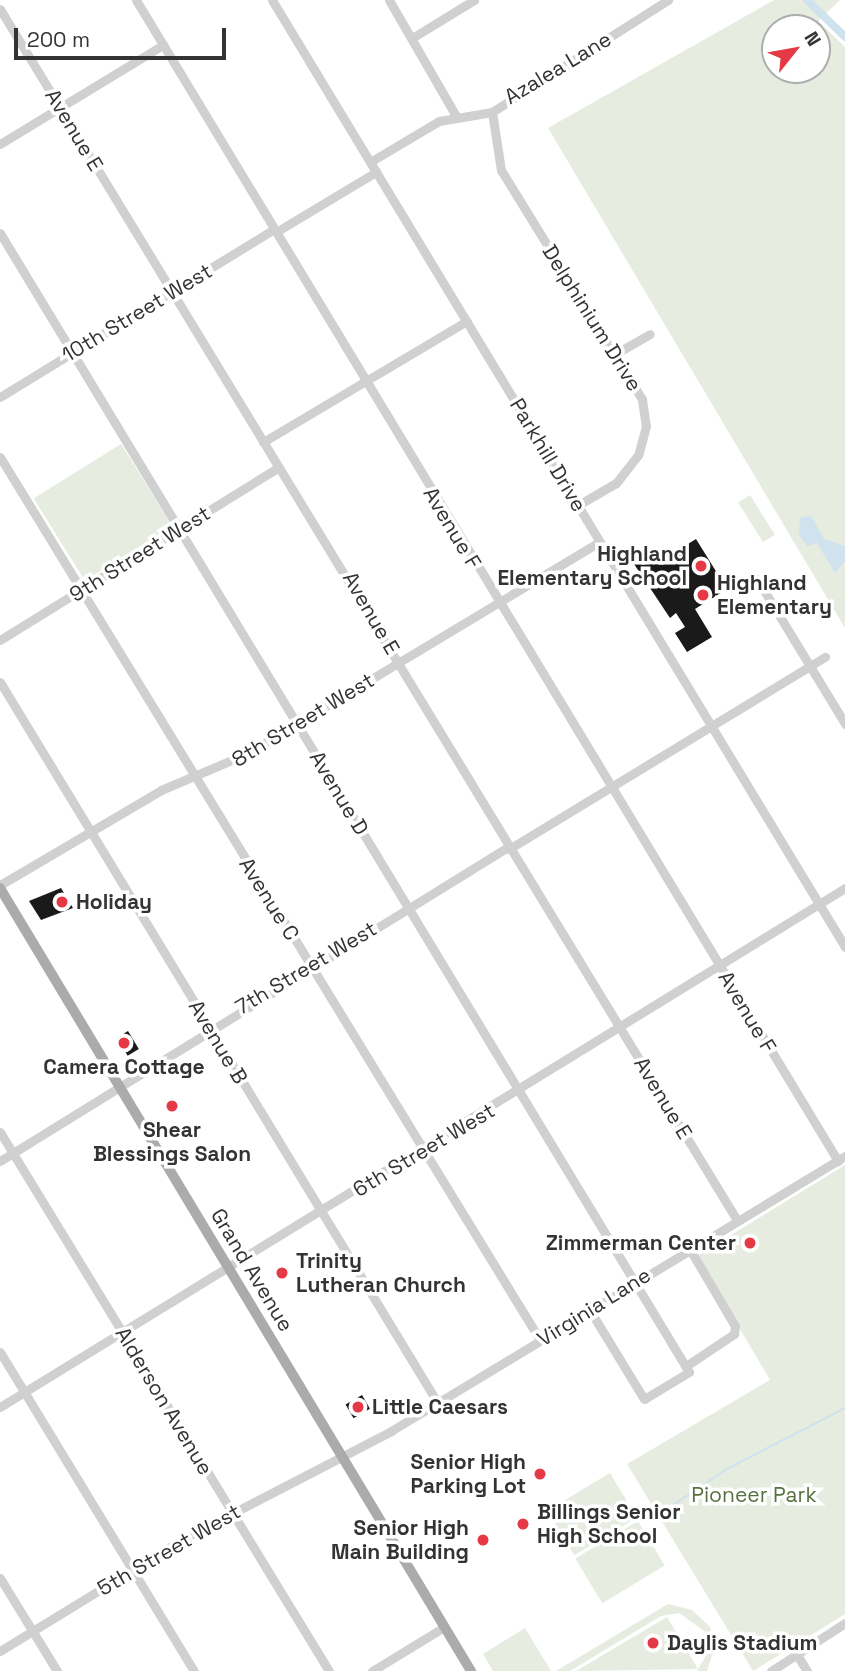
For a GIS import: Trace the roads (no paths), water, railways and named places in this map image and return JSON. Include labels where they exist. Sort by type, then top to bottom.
[{"type":"main road","name":"Grand Avenue","points":[[0,887],[471,1671]]},
{"type":"street","name":"Avenue F","points":[[136,0],[497,603],[841,1158]]},
{"type":"street","name":"Parkhill Drive","points":[[272,0],[709,727],[845,947]]},
{"type":"street","points":[[389,0],[456,117]]},
{"type":"street","points":[[412,38],[474,0]]},
{"type":"street","name":"Azalea Lane","points":[[370,162],[456,117],[492,112],[668,0]]},
{"type":"street","name":"Avenue E","points":[[0,9],[400,662],[508,848],[737,1220]]},
{"type":"street","points":[[0,144],[163,45]]},
{"type":"street","name":"Delphinium Drive","points":[[492,112],[501,170],[642,399],[646,426],[623,475],[578,505]]},
{"type":"street","name":"10th Street West","points":[[0,397],[171,292],[376,172]]},
{"type":"street","name":"Avenue D","points":[[0,233],[688,1369]]},
{"type":"street","points":[[263,442],[467,321]]},
{"type":"street","points":[[615,354],[650,334]]},
{"type":"street","name":"Avenue C","points":[[0,457],[421,1152],[540,1340]]},
{"type":"street","name":"9th Street West","points":[[0,640],[279,467]]},
{"type":"street","name":"8th Street West","points":[[0,887],[90,831],[298,724],[599,542]]},
{"type":"street","points":[[757,579],[845,724]]},
{"type":"street","name":"7th Street West","points":[[0,1161],[309,965],[611,788],[825,657]]},
{"type":"street","name":"Avenue B","points":[[0,682],[437,1402]]},
{"type":"street","name":"6th Street West","points":[[0,1407],[520,1092],[845,888]]},
{"type":"street","name":"Alderson Avenue","points":[[0,1132],[329,1671]]},
{"type":"street","name":"Virginia Lane","points":[[340,1452],[437,1402],[841,1158]]},
{"type":"street","points":[[589,1309],[644,1399],[734,1334],[735,1326],[689,1248]]},
{"type":"street","points":[[0,1352],[194,1671]]},
{"type":"street","name":"5th Street West","points":[[0,1651],[133,1569],[340,1452]]},
{"type":"street","points":[[0,1578],[57,1671]]},
{"type":"street","points":[[771,1671],[845,1623]]},
{"type":"street","points":[[372,1671],[444,1627]]},
{"type":"street","points":[[797,1655],[807,1671]]},
{"type":"water","points":[[811,516],[824,539],[845,546],[845,561],[835,573],[817,543],[807,546],[799,535],[800,518]]},
{"type":"waterway","points":[[807,0],[845,37]]},
{"type":"waterway","points":[[651,1520],[727,1469],[845,1408]]},
{"type":"place","name":"Highland Elementary School","points":[[701,566]]},
{"type":"place","name":"Highland Elementary","points":[[703,595]]},
{"type":"place","name":"Holiday","points":[[62,902]]},
{"type":"place","name":"Camera Cottage","points":[[124,1043]]},
{"type":"place","name":"Shear Blessings Salon","points":[[172,1106]]},
{"type":"place","name":"Zimmerman Center","points":[[750,1243]]},
{"type":"place","name":"Trinity Lutheran Church","points":[[282,1273]]},
{"type":"place","name":"Little Caesars","points":[[358,1407]]},
{"type":"place","name":"Senior High Parking Lot","points":[[540,1474]]},
{"type":"place","name":"Billings Senior High School","points":[[523,1524]]},
{"type":"place","name":"Senior High Main Building","points":[[483,1540]]},
{"type":"place","name":"Daylis Stadium","points":[[653,1643]]},
{"type":"park label","name":"Pioneer Park","points":[[754,1495]]}]
